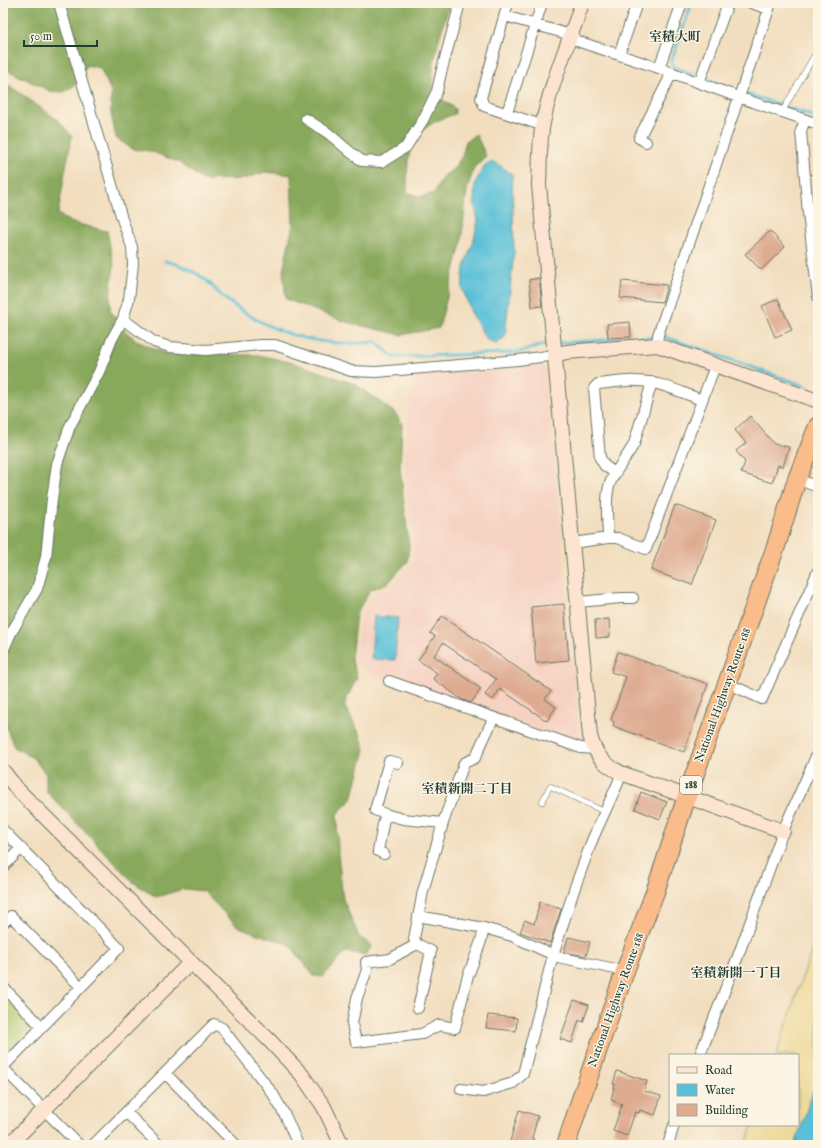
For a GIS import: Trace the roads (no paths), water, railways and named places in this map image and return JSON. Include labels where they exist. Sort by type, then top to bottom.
[{"type":"highway","name":"National Highway Route 188","points":[[566,1145],[625,971],[655,892],[687,796],[776,546],[797,479],[818,426]]},
{"type":"street","points":[[3,651],[11,633],[37,588],[46,557],[57,464],[70,426],[99,372],[112,339],[123,320],[129,299],[133,264],[132,248],[58,3]]},
{"type":"street","points":[[306,119],[328,133],[362,161],[382,162],[406,147],[423,120],[438,90],[440,72],[460,3]]},
{"type":"street","points":[[508,3],[481,98],[484,106],[543,124]]},
{"type":"street","points":[[507,113],[542,3]]},
{"type":"street","points":[[582,3],[552,87],[543,124],[540,150],[539,185],[590,736],[594,749],[609,767],[621,773],[783,831]]},
{"type":"street","points":[[619,55],[637,3]]},
{"type":"street","points":[[660,68],[682,3]]},
{"type":"street","points":[[699,83],[728,3]]},
{"type":"street","points":[[657,345],[658,335],[770,6],[751,3]]},
{"type":"street","points":[[505,16],[564,33],[580,42],[660,68],[738,97],[818,124]]},
{"type":"street","points":[[646,142],[639,138],[672,73]]},
{"type":"street","points":[[805,120],[801,131],[808,213],[818,297]]},
{"type":"street","points":[[123,320],[154,342],[170,347],[206,350],[275,345],[351,371],[376,372],[518,360],[566,352],[657,345],[818,401]]},
{"type":"street","points":[[573,543],[618,538],[646,549],[715,366]]},
{"type":"street","points":[[615,473],[605,466],[600,458],[594,388],[598,384],[635,380],[652,382],[702,400]]},
{"type":"street","points":[[608,538],[608,490],[615,473],[634,444],[652,382]]},
{"type":"street","points":[[797,479],[818,487]]},
{"type":"street","points":[[727,683],[762,699],[818,571]]},
{"type":"street","points":[[578,602],[633,598]]},
{"type":"street","points":[[389,681],[581,748],[594,749]]},
{"type":"street","points":[[418,1008],[431,951],[417,944],[414,939],[423,891],[443,823],[464,763],[475,758],[493,718]]},
{"type":"street","points":[[700,1054],[738,956],[783,831],[818,752]]},
{"type":"street","points":[[398,763],[389,761],[375,810],[403,819],[443,823]]},
{"type":"street","points":[[3,771],[18,790],[302,1075],[324,1107],[342,1145]]},
{"type":"street","points":[[461,1089],[483,1092],[513,1083],[523,1074],[553,955],[575,887],[593,838],[618,783],[621,773]]},
{"type":"street","points":[[384,854],[378,851],[385,814]]},
{"type":"street","points":[[3,830],[119,948],[3,1067],[79,1145]]},
{"type":"street","points":[[3,867],[21,848]]},
{"type":"street","points":[[3,923],[10,916],[81,987]]},
{"type":"street","points":[[418,916],[484,928],[512,936],[553,955],[625,971]]},
{"type":"street","points":[[417,944],[390,959],[366,962],[367,970],[357,998],[352,1024],[356,1042],[422,1034],[439,1025],[455,1028],[467,979],[481,941],[484,928]]},
{"type":"street","points":[[9,1145],[191,962]]},
{"type":"street","points":[[3,987],[42,1027]]},
{"type":"street","points":[[93,1145],[214,1024],[222,1028],[273,1094],[286,1117],[298,1145]]},
{"type":"street","points":[[164,1073],[236,1145]]},
{"type":"street","points":[[126,1112],[160,1145]]},
{"type":"street","points":[[668,1145],[674,1126]]},
{"type":"lane","points":[[782,112],[818,50]]},
{"type":"lane","points":[[542,802],[550,786],[605,812]]},
{"type":"water","points":[[494,162],[512,174],[514,252],[505,337],[496,344],[486,339],[471,312],[462,288],[464,267],[473,243],[478,221],[474,200],[475,183],[485,165]]},
{"type":"water","points":[[374,616],[398,618],[395,660],[371,659]]},
{"type":"water","points":[[818,1078],[818,1145],[795,1145],[816,1082]]},
{"type":"waterway","points":[[692,3],[671,62],[674,67],[724,86],[818,118]]},
{"type":"waterway","points":[[165,261],[182,266],[204,278],[223,297],[240,310],[276,329],[295,336],[334,343],[376,342],[393,357],[508,353],[524,351],[549,343]]},
{"type":"waterway","points":[[661,337],[663,336],[805,386]]},
{"type":"waterway","points":[[557,343],[655,337]]},
{"type":"district","name":"室積大町","points":[[675,37]]},
{"type":"district","name":"室積新開二丁目","points":[[467,789]]},
{"type":"district","name":"室積新開一丁目","points":[[736,973]]}]
